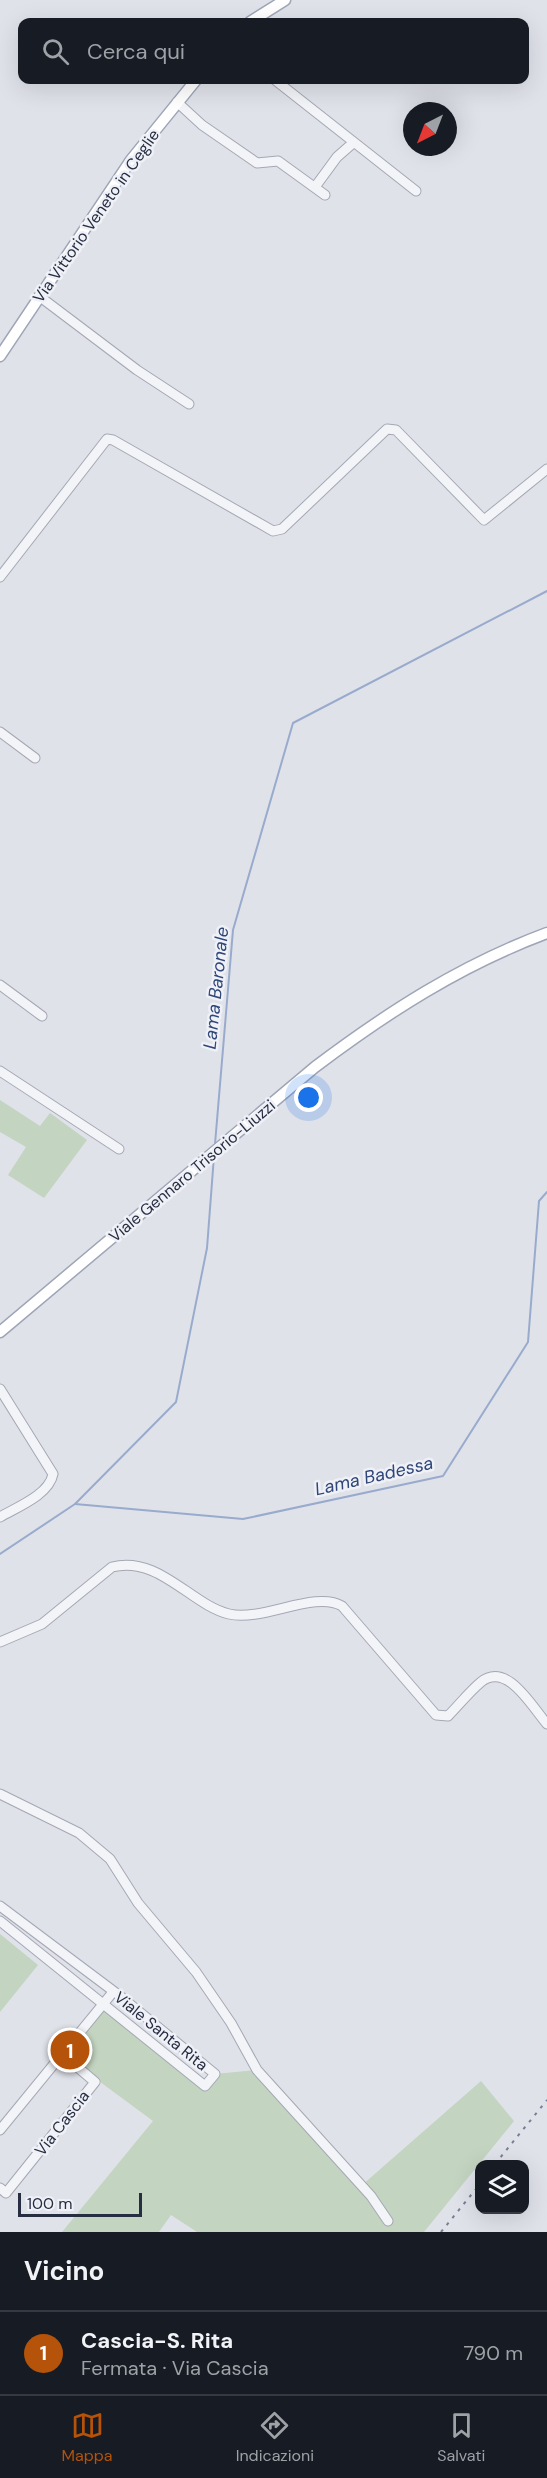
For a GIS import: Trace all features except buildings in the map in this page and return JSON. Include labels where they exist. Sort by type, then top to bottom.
[{"type":"main road","points":[[256,18],[285,0]]},
{"type":"main road","name":"Via Vittorio Veneto in Ceglie","points":[[0,356],[131,160],[193,84]]},
{"type":"main road","name":"Viale Gennaro Trisorio-Liuzzi","points":[[0,1332],[315,1067],[398,1007],[440,981],[547,933]]},
{"type":"street","points":[[280,84],[416,191]]},
{"type":"street","points":[[177,102],[202,126],[257,163],[278,161],[325,195]]},
{"type":"street","points":[[315,187],[337,158],[353,143]]},
{"type":"street","points":[[39,296],[137,370],[189,404]]},
{"type":"street","points":[[0,577],[106,439],[113,440],[175,473],[207,495],[273,531],[282,529],[387,429],[396,430],[484,520],[547,469]]},
{"type":"street","points":[[0,732],[35,758]]},
{"type":"street","points":[[0,985],[42,1016]]},
{"type":"street","points":[[0,1071],[119,1149]]},
{"type":"street","points":[[0,1389],[53,1474],[51,1483],[45,1489],[0,1517]]},
{"type":"street","points":[[0,1642],[42,1624],[112,1567],[123,1564],[160,1574],[227,1614],[260,1614],[306,1604],[336,1602],[342,1606],[436,1715],[448,1716],[482,1681],[492,1676],[512,1683],[547,1724]]},
{"type":"street","points":[[0,1794],[79,1833],[110,1859],[138,1903],[196,1972],[231,2024],[256,2070],[371,2196],[388,2221]]},
{"type":"street","name":"Viale Santa Rita","points":[[3,1915],[113,1992],[215,2074],[206,2086],[104,2003],[3,1915]]},
{"type":"street","points":[[0,2130],[113,1992]]},
{"type":"street","name":"Via Cascia","points":[[0,2188],[6,2193],[95,2082],[61,2054]]},
{"type":"green space","points":[[0,1100],[40,1126],[50,1113],[87,1140],[44,1198],[8,1175],[26,1147],[0,1132]]},
{"type":"green space","points":[[0,1934],[38,1965],[0,2012]]},
{"type":"green space","points":[[104,2003],[205,2086],[215,2074],[257,2070],[361,2186],[481,2081],[514,2121],[482,2160],[475,2160],[475,2169],[424,2232],[197,2232],[171,2215],[159,2232],[62,2232],[153,2121],[61,2053]]},
{"type":"waterway","name":"Lama Baronale","points":[[215,1144],[233,930],[293,723],[547,591]]},
{"type":"waterway","name":"Lama Baronale","points":[[0,1554],[75,1504],[176,1402],[207,1248],[214,1156]]},
{"type":"waterway","name":"Lama Badessa","points":[[75,1504],[243,1519],[443,1476],[528,1342],[539,1201],[547,1192]]},
{"type":"railway","points":[[498,2160],[547,2100]]},
{"type":"railway","points":[[441,2232],[475,2190]]},
{"type":"place","name":"Cascia-S. Rita","points":[[70,2050]]}]
